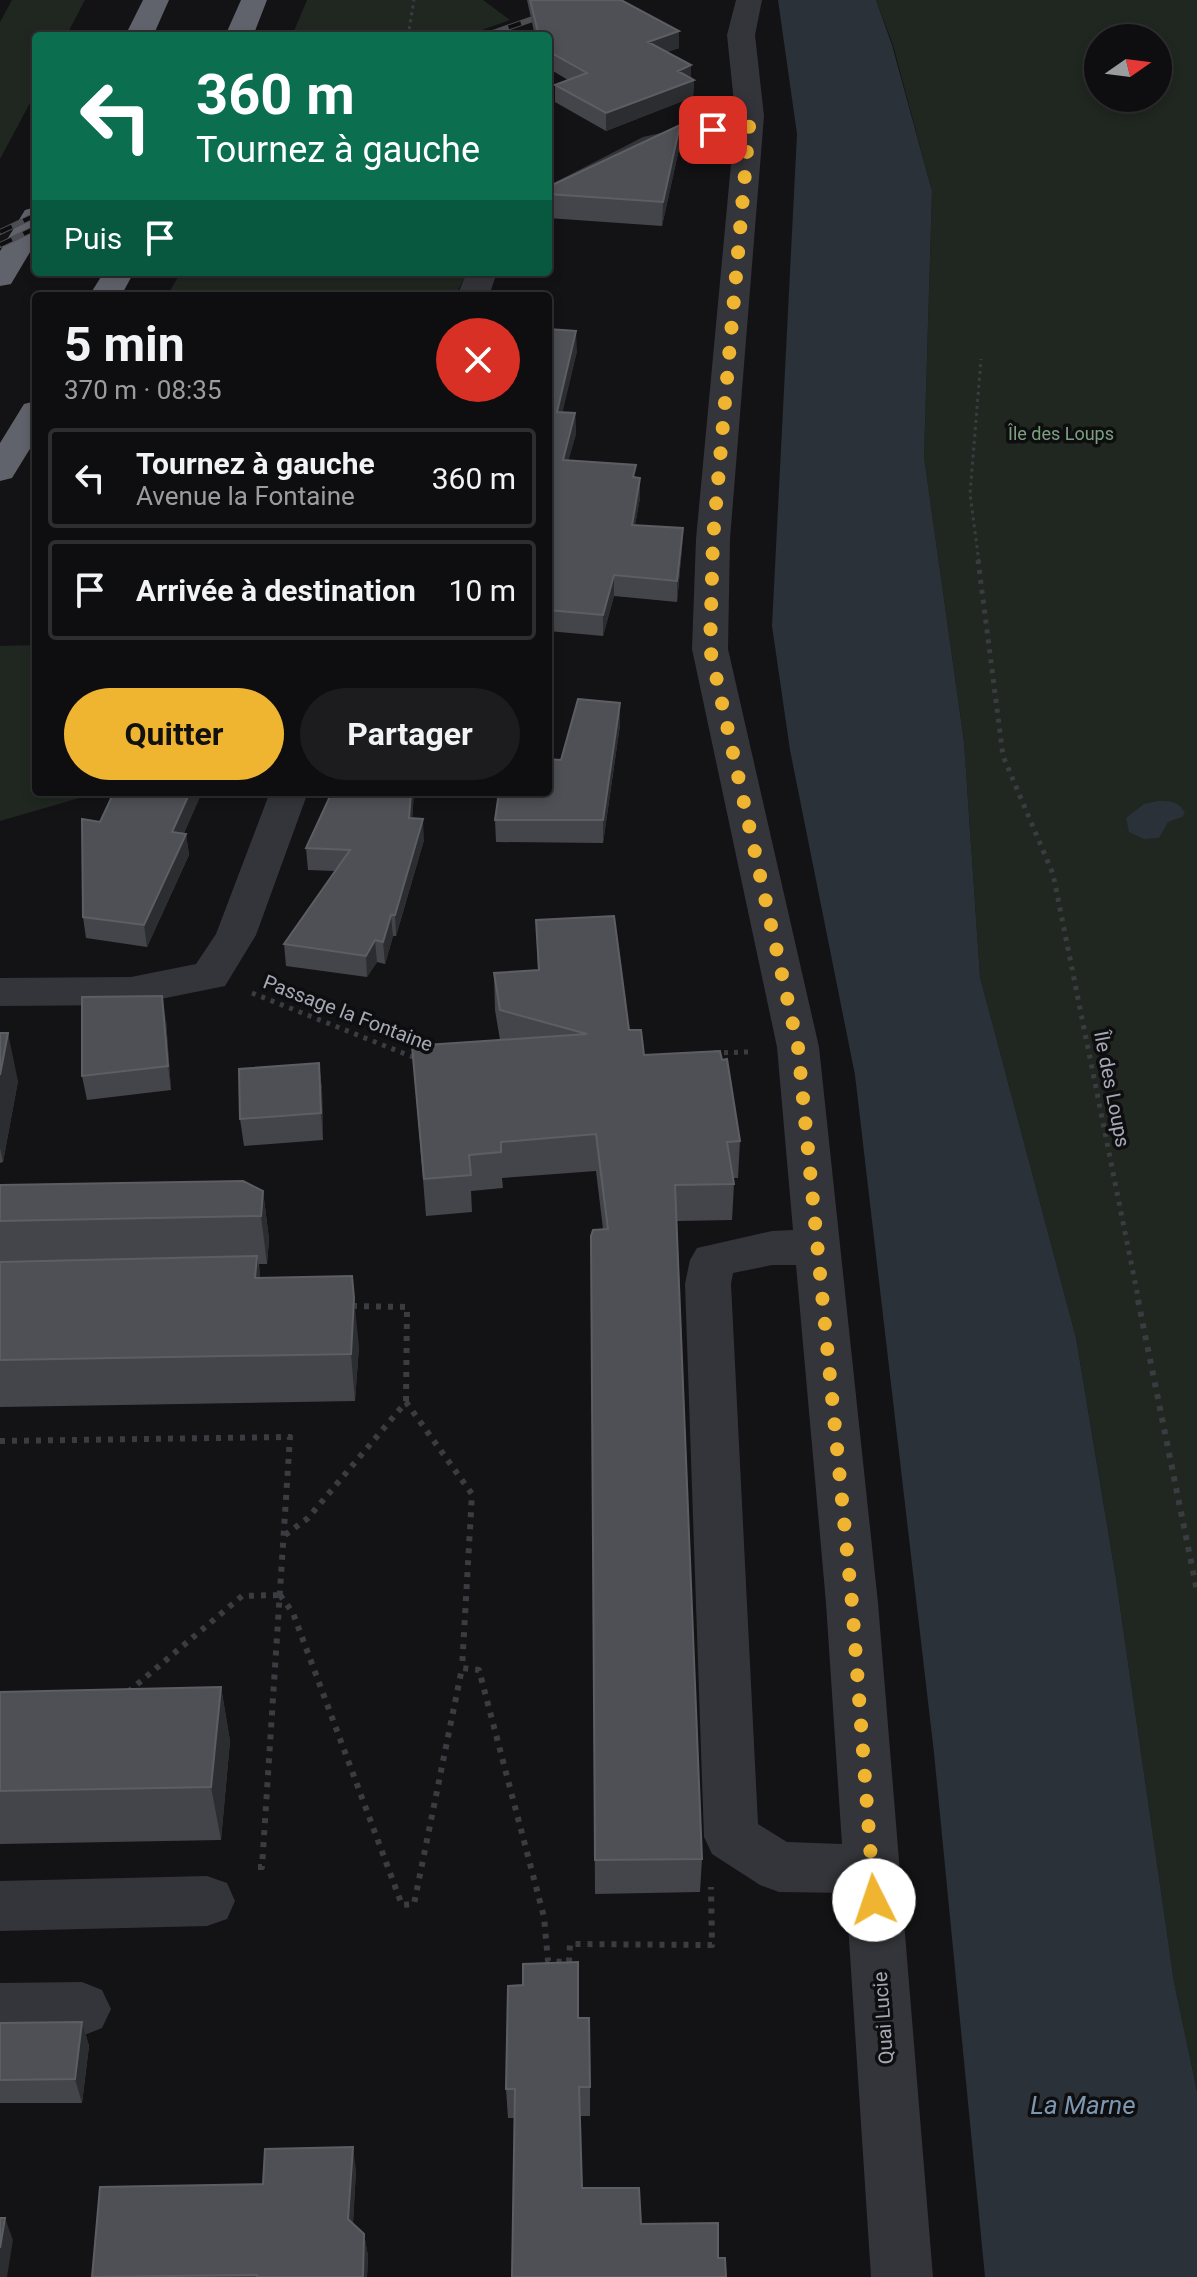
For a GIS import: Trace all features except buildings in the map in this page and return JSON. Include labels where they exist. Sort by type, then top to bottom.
[{"type":"highway","points":[[141,32],[156,0]]},
{"type":"highway","points":[[241,32],[254,0]]},
{"type":"highway","points":[[0,277],[32,223]]},
{"type":"highway","points":[[0,471],[32,418]]},
{"type":"street","name":"Quai Lucie","points":[[749,0],[741,35],[750,116],[713,539],[710,649],[798,1047],[852,1603],[902,2277]]},
{"type":"street","points":[[552,196],[653,143],[713,130],[750,116]]},
{"type":"street","points":[[0,992],[131,991],[210,976],[236,935],[288,796]]},
{"type":"street","points":[[817,1247],[772,1248],[713,1260],[708,1284],[731,1837],[779,1867],[871,1869]]},
{"type":"street","points":[[0,1906],[207,1901]]},
{"type":"street","points":[[0,2010],[82,2009]]},
{"type":"path","points":[[409,32],[414,0]]},
{"type":"path","name":"Île des Loups","points":[[981,359],[970,494],[1003,756],[1053,874],[1197,1591]]},
{"type":"path","name":"Passage la Fontaine","points":[[210,976],[431,1064]]},
{"type":"path","points":[[701,1054],[749,1052]]},
{"type":"path","points":[[280,1595],[293,1613],[402,1905],[414,1904],[462,1668],[472,1494],[406,1402],[407,1307],[349,1306]]},
{"type":"path","points":[[284,1536],[308,1518],[406,1402]]},
{"type":"path","points":[[0,1441],[290,1437],[262,1867],[210,1870],[207,1901]]},
{"type":"path","points":[[115,1692],[130,1692],[242,1596],[280,1595]]},
{"type":"path","points":[[462,1668],[479,1670],[544,1917],[548,1961],[569,1962],[570,1944],[712,1945],[711,1876],[731,1837]]},
{"type":"green space","points":[[12,0],[85,0],[68,32],[32,32],[32,99],[0,159],[0,22]]},
{"type":"green space","points":[[307,0],[483,0],[510,20],[476,32],[294,32]]},
{"type":"green space","name":"Île des Loups","points":[[876,0],[1197,0],[1197,2091],[1174,1982],[1116,1579],[1076,1338],[980,977],[964,742],[924,457],[932,191],[893,45]]},
{"type":"green space","points":[[179,276],[465,277],[457,292],[169,292]]},
{"type":"green space","points":[[32,645],[32,796],[86,796],[0,821],[0,646]]},
{"type":"water","name":"La Marne","points":[[778,0],[876,0],[892,45],[932,191],[924,457],[964,742],[980,977],[1076,1338],[1116,1579],[1174,1982],[1197,2091],[1197,2277],[985,2277],[934,1753],[855,1075],[790,750],[772,626],[797,134]]},
{"type":"water","points":[[1158,801],[1177,804],[1185,813],[1168,822],[1159,838],[1144,839],[1129,832],[1126,818],[1144,804]]},
{"type":"railway","points":[[495,32],[587,0]]},
{"type":"railway","points":[[0,232],[32,217]]},
{"type":"railway","points":[[0,245],[32,230]]},
{"type":"route","points":[[713,130],[750,116],[713,539],[710,649],[798,1047],[852,1603],[874,1900]]}]
